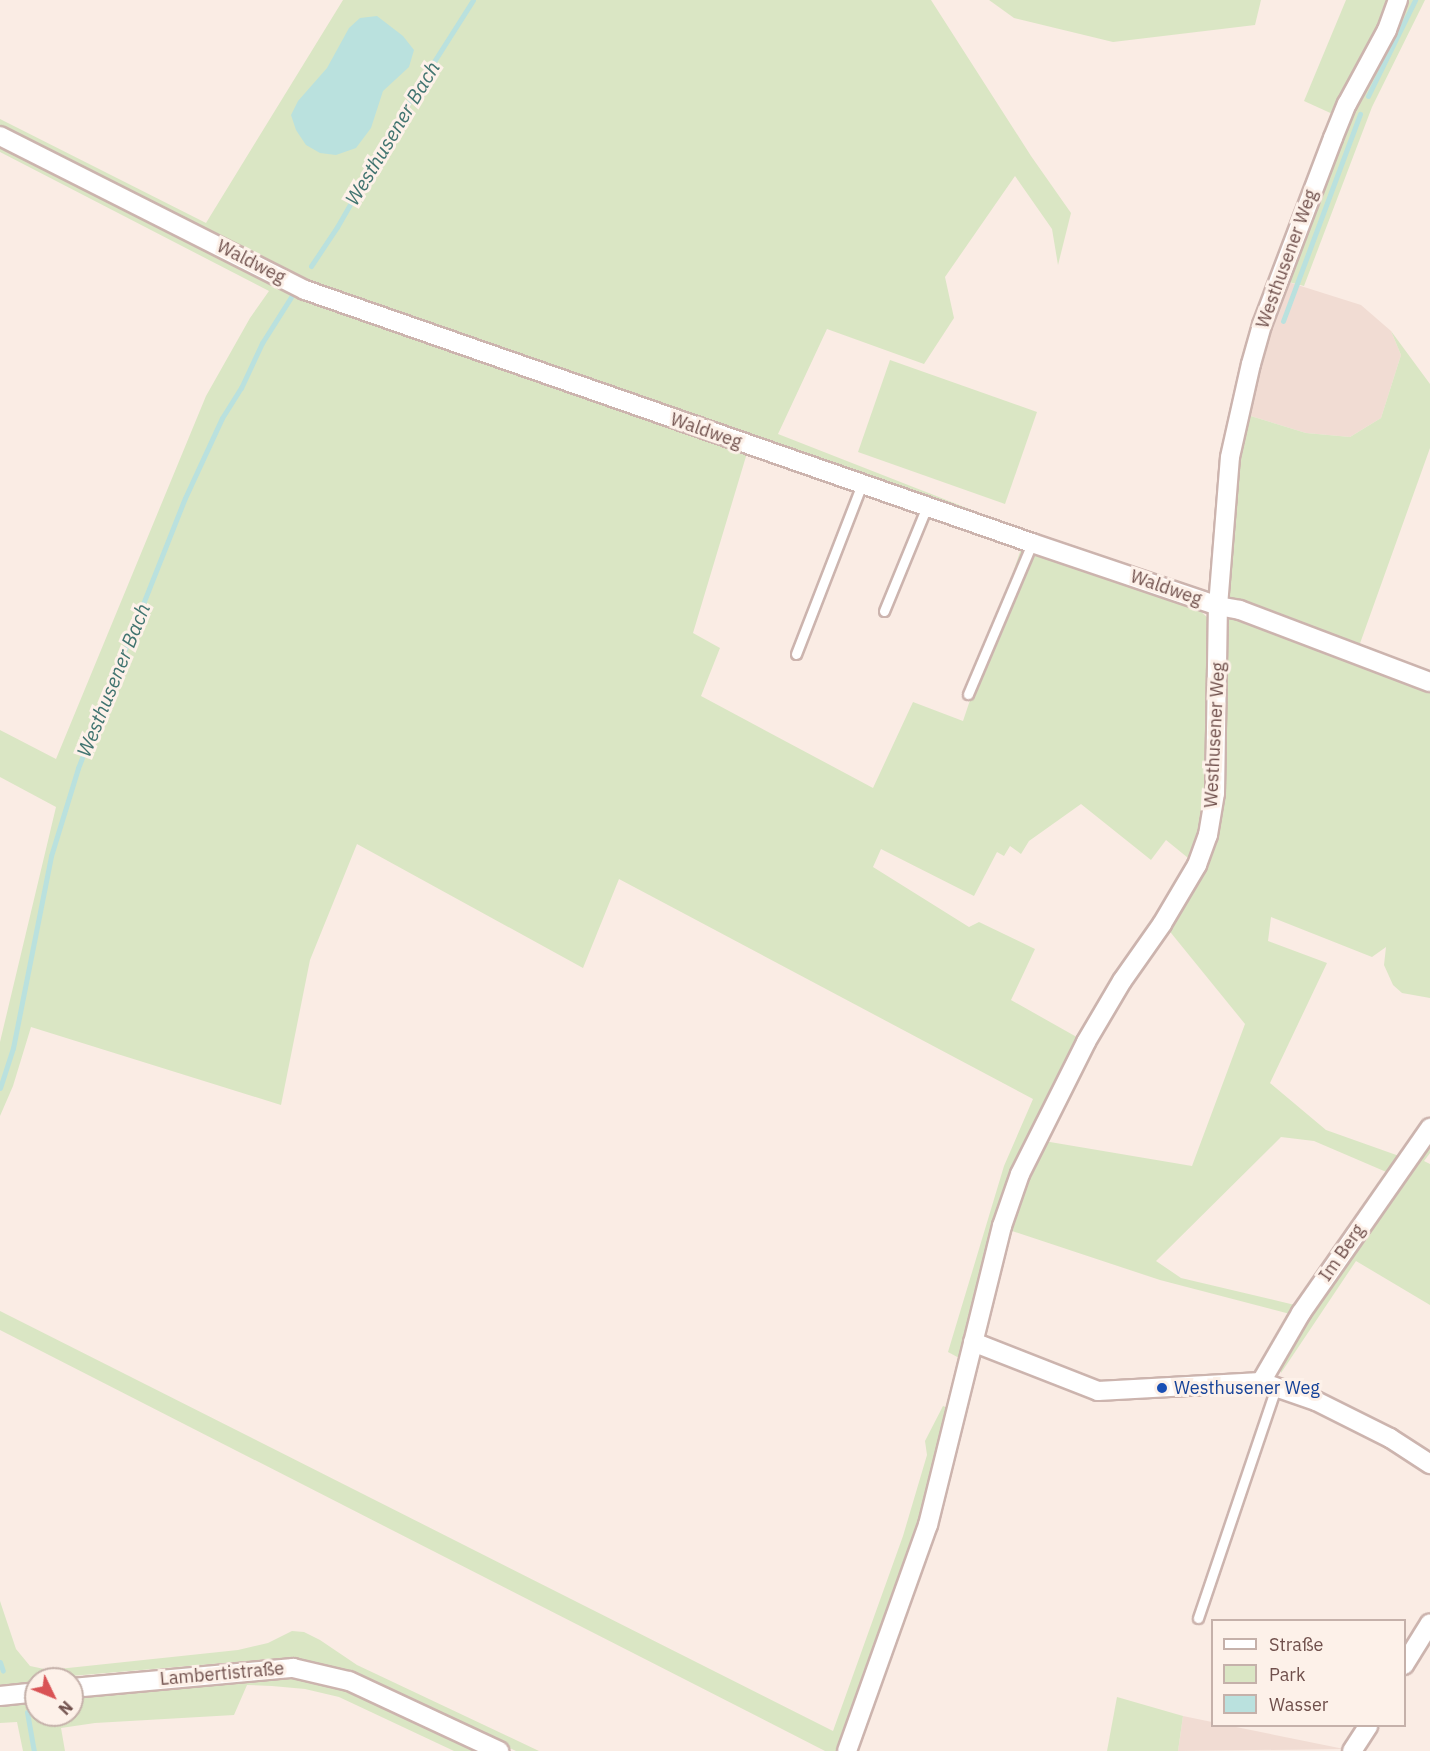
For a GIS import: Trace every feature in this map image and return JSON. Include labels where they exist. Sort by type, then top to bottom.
[{"type":"street","name":"Westhusener Weg","points":[[847,1751],[928,1525],[1002,1226],[1020,1174],[1086,1042],[1122,981],[1162,924],[1197,866],[1208,835],[1215,794],[1218,606],[1230,457],[1262,325],[1343,112],[1387,30],[1398,0]]},
{"type":"street","name":"Waldweg","points":[[0,136],[305,290],[1032,543],[1218,606],[1240,610],[1430,682]]},
{"type":"street","name":"Im Berg","points":[[1268,1385],[1301,1313],[1430,1128]]},
{"type":"street","points":[[973,1342],[1098,1391],[1268,1385],[1316,1401],[1390,1438],[1430,1464]]},
{"type":"street","points":[[1406,1662],[1430,1623]]},
{"type":"street","name":"Lambertistraße","points":[[84,1687],[293,1668],[349,1681],[499,1751]]},
{"type":"street","points":[[0,1696],[24,1693]]},
{"type":"street","points":[[1352,1751],[1367,1727]]},
{"type":"lane","points":[[796,654],[862,484]]},
{"type":"lane","points":[[884,611],[927,506]]},
{"type":"lane","points":[[968,694],[1032,543]]},
{"type":"lane","points":[[1198,1618],[1268,1385]]},
{"type":"shaded area","points":[[1285,281],[1361,305],[1391,331],[1401,355],[1381,418],[1350,437],[1306,433],[1244,414],[1256,367]]},
{"type":"shaded area","points":[[1183,1716],[1211,1722],[1211,1727],[1236,1727],[1344,1749],[1178,1751]]},
{"type":"green space","points":[[343,0],[931,0],[1031,156],[1071,213],[1058,265],[1052,229],[1015,176],[945,277],[954,318],[924,364],[827,329],[778,434],[1023,530],[926,501],[311,288],[0,131],[0,119],[206,223]]},
{"type":"green space","points":[[989,0],[1261,0],[1255,25],[1113,42],[1014,18]]},
{"type":"green space","points":[[1346,0],[1390,0],[1337,116],[1304,101]]},
{"type":"green space","points":[[1404,0],[1425,0],[1372,107],[1304,286],[1285,281],[1350,120]]},
{"type":"green space","points":[[0,139],[276,282],[747,453],[693,633],[720,648],[701,696],[873,788],[913,702],[963,721],[1022,546],[1193,604],[1212,622],[1209,794],[1193,862],[1166,840],[1151,860],[1081,804],[1029,841],[1021,854],[1010,846],[1004,856],[997,852],[974,896],[881,849],[873,867],[969,927],[979,922],[1035,949],[1011,1000],[1082,1040],[1012,1175],[961,1359],[948,1352],[1004,1166],[1033,1099],[619,879],[583,968],[357,844],[310,960],[281,1105],[31,1027],[13,1086],[0,1116],[0,1042],[56,807],[0,777],[0,730],[56,759],[206,396],[250,318],[269,291],[0,152]]},
{"type":"green space","points":[[1391,331],[1430,384],[1430,448],[1358,649],[1227,599],[1236,466],[1244,414],[1306,433],[1350,437],[1381,418],[1401,355]]},
{"type":"green space","points":[[890,360],[1037,412],[1005,504],[858,452]]},
{"type":"green space","points":[[1228,615],[1430,687],[1430,998],[1402,993],[1393,985],[1384,965],[1386,947],[1372,957],[1271,917],[1268,941],[1327,963],[1270,1083],[1326,1130],[1402,1157],[1391,1174],[1314,1141],[1281,1137],[1156,1261],[1181,1278],[1299,1306],[1294,1315],[1160,1280],[1009,1230],[1026,1177],[1044,1141],[1192,1166],[1245,1024],[1167,928],[1201,868]]},
{"type":"green space","points":[[1430,1136],[1430,1153],[1424,1161],[1430,1164],[1430,1305],[1356,1261],[1281,1373],[1280,1363],[1284,1352]]},
{"type":"green space","points":[[0,1311],[833,1731],[903,1536],[927,1455],[925,1441],[943,1406],[948,1408],[921,1523],[840,1751],[825,1751],[0,1330]]},
{"type":"green space","points":[[0,1601],[16,1649],[30,1666],[35,1667],[24,1667],[24,1683],[0,1685]]},
{"type":"green space","points":[[292,1631],[304,1632],[357,1665],[539,1751],[516,1751],[340,1669],[301,1659],[270,1659],[84,1675],[84,1667],[77,1667],[238,1650],[268,1643]]},
{"type":"green space","points":[[275,1677],[310,1680],[345,1689],[480,1751],[454,1751],[339,1697],[305,1689],[247,1685],[234,1715],[84,1725],[84,1694]]},
{"type":"green space","points":[[1117,1697],[1183,1716],[1178,1751],[1107,1751]]},
{"type":"green space","points":[[24,1701],[24,1727],[68,1727],[61,1728],[65,1751],[23,1751],[17,1722],[0,1723],[0,1703]]},
{"type":"water","points":[[377,16],[403,36],[414,50],[409,67],[383,91],[371,128],[356,148],[336,155],[320,153],[306,145],[296,130],[291,115],[298,101],[327,68],[349,28],[360,18]]},
{"type":"waterway","name":"Westhusener Bach","points":[[311,266],[337,227],[414,93],[473,0]]},
{"type":"waterway","points":[[1368,96],[1415,0]]},
{"type":"waterway","points":[[1283,321],[1360,114]]},
{"type":"waterway","name":"Westhusener Bach","points":[[0,1088],[13,1048],[51,856],[78,768],[185,498],[222,418],[241,388],[262,343],[291,297]]},
{"type":"waterway","name":"Westhusener Bach","points":[[0,1662],[3,1671]]},
{"type":"waterway","name":"Westhusener Bach","points":[[30,1727],[34,1751]]},
{"type":"place","name":"Westhusener Weg","points":[[1162,1388]]}]
